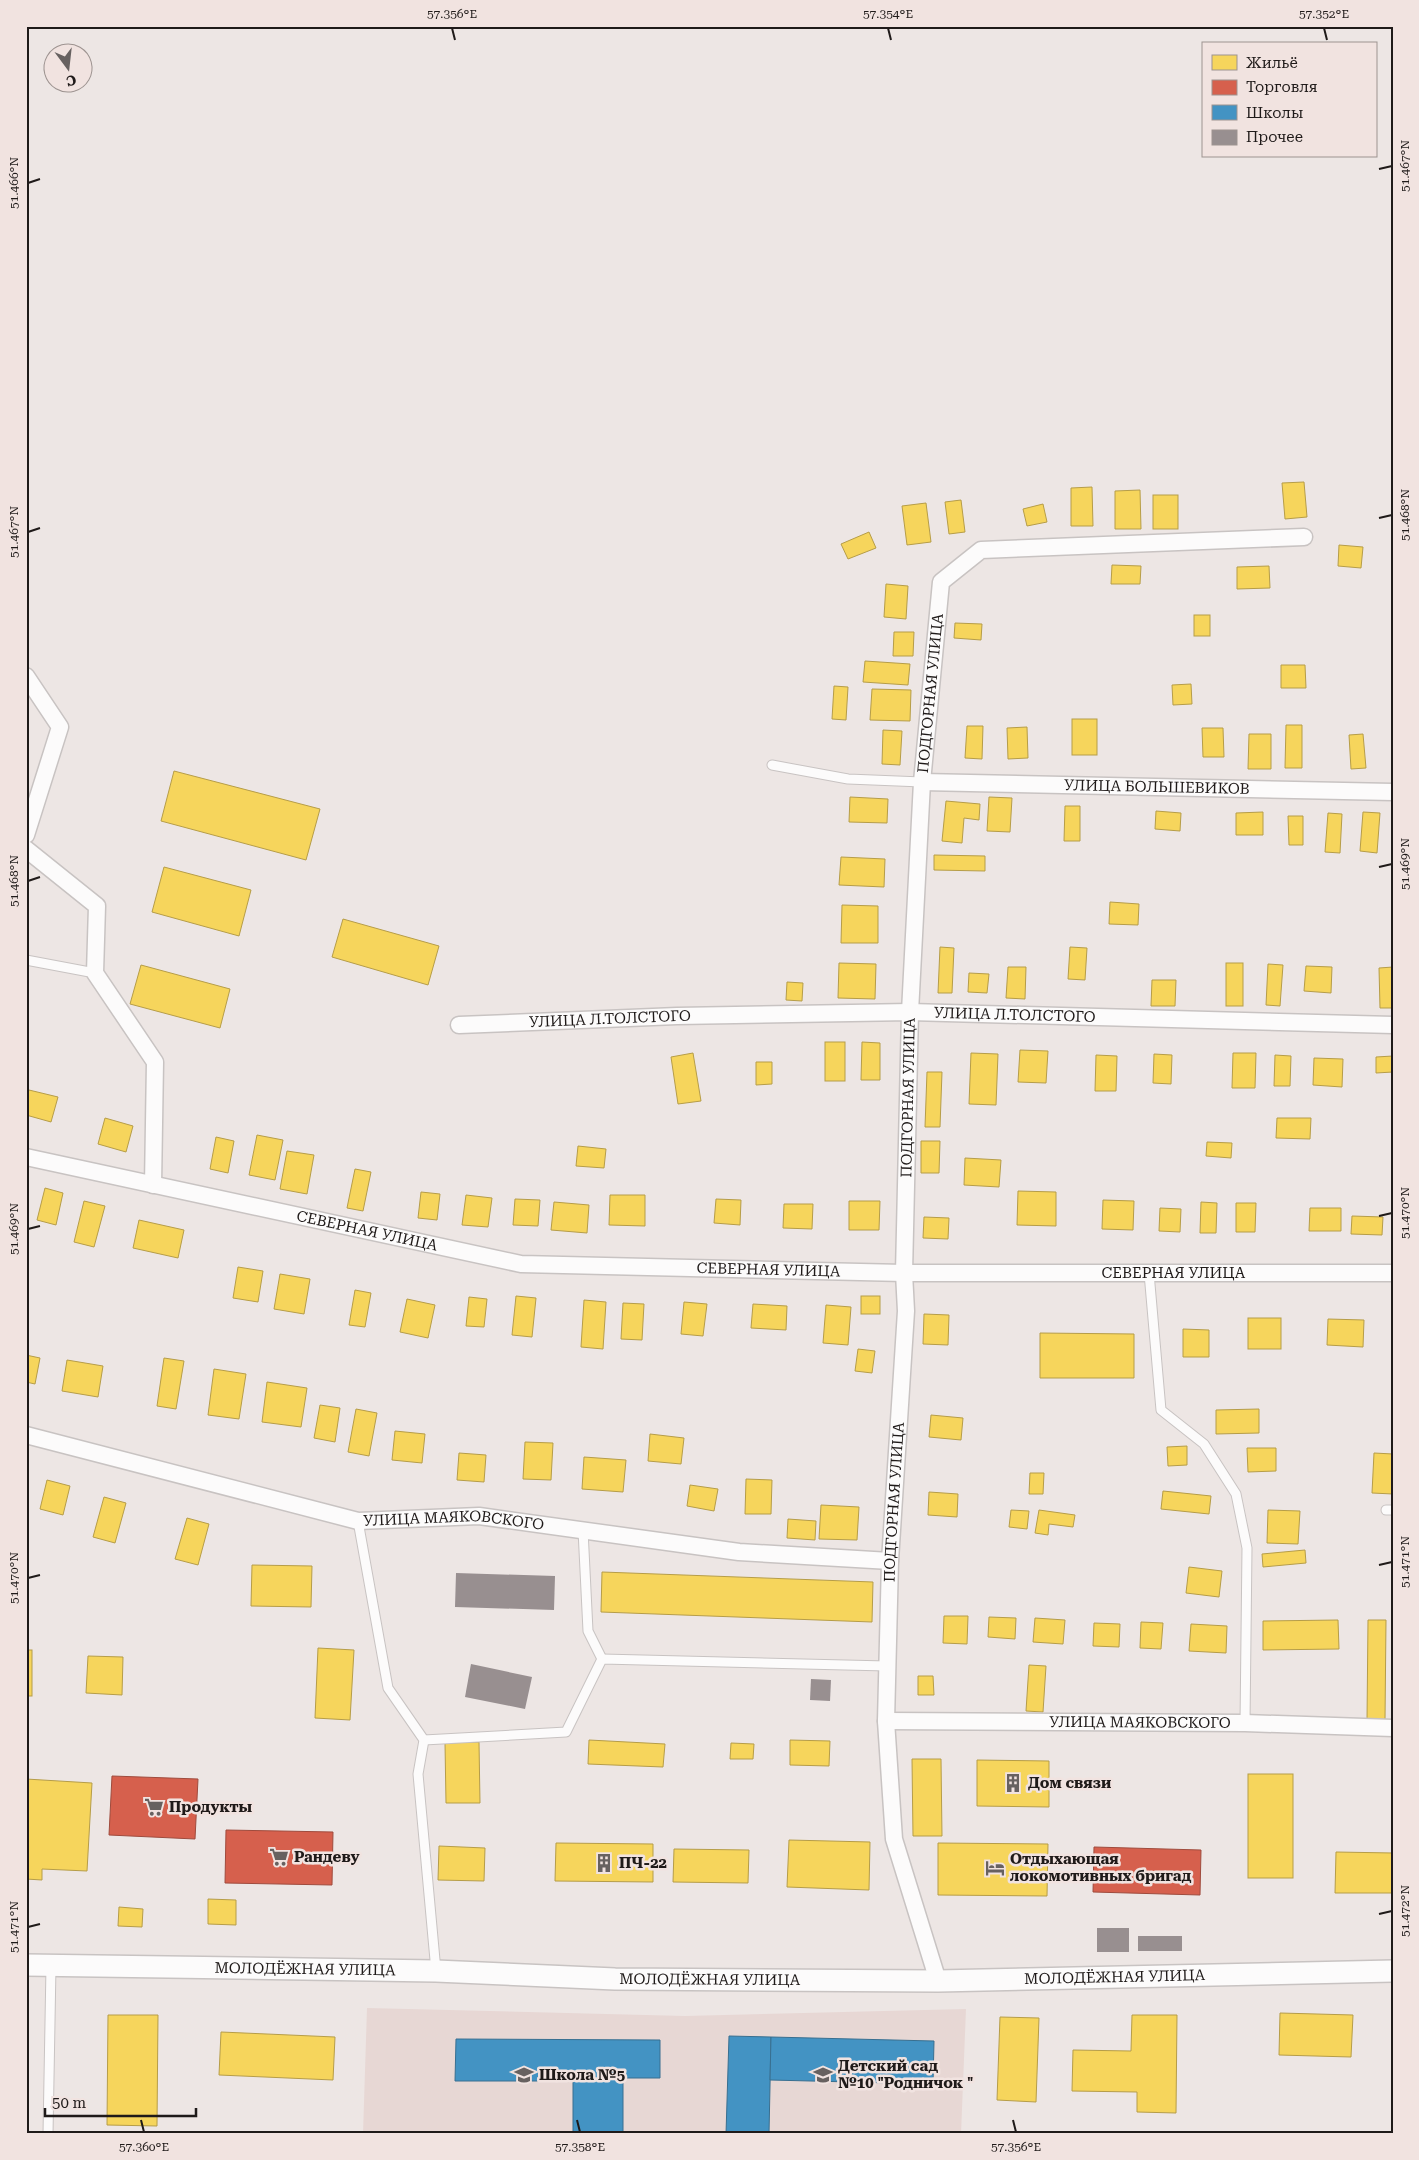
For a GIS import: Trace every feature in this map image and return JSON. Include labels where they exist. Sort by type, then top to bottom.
[{"type":"street","name":"ПОДГОРНАЯ УЛИЦА","points":[[938,1981],[894,1839],[886,1721],[890,1561],[906,1311],[904,1273],[910,1012],[922,782],[941,582],[981,550],[1304,537]]},
{"type":"street","points":[[26,676],[60,727],[26,835]]},
{"type":"street","name":"УЛИЦА БОЛЬШЕВИКОВ","points":[[922,782],[1393,792]]},
{"type":"street","points":[[26,849],[98,906],[95,973],[155,1062],[153,1185]]},
{"type":"street","name":"УЛИЦА Л.ТОЛСТОГО","points":[[458,1025],[677,1016],[910,1012],[1393,1025]]},
{"type":"street","name":"СЕВЕРНАЯ УЛИЦА","points":[[26,1157],[521,1264],[904,1273],[1393,1273]]},
{"type":"street","name":"УЛИЦА МАЯКОВСКОГО","points":[[26,1435],[358,1521],[479,1516],[739,1552],[890,1561]]},
{"type":"street","name":"УЛИЦА МАЯКОВСКОГО","points":[[886,1721],[1245,1723],[1393,1728]]},
{"type":"street","name":"МОЛОДЁЖНАЯ УЛИЦА","points":[[26,1965],[436,1972],[615,1979],[938,1981],[1393,1971]]},
{"type":"lane","points":[[772,765],[848,778],[922,782]]},
{"type":"lane","points":[[26,960],[95,973]]},
{"type":"lane","points":[[1149,1273],[1161,1410],[1204,1444],[1236,1494],[1247,1548],[1245,1723]]},
{"type":"lane","points":[[358,1521],[388,1688],[424,1740],[418,1774],[436,1972]]},
{"type":"lane","points":[[583,1530],[588,1631],[602,1659]]},
{"type":"lane","points":[[424,1740],[566,1732],[602,1659]]},
{"type":"lane","points":[[602,1659],[887,1666]]},
{"type":"lane","points":[[48,2134],[51,1965]]},
{"type":"shaded area","points":[[367,2008],[685,2016],[966,2009],[961,2134],[363,2134]]},
{"type":"building: Жильё","points":[[1304,482],[1307,517],[1285,519],[1282,483]]},
{"type":"building: Жильё","points":[[1092,487],[1093,526],[1071,526],[1071,488]]},
{"type":"building: Жильё","points":[[1140,490],[1141,529],[1115,529],[1115,491]]},
{"type":"building: Жильё","points":[[1153,495],[1178,495],[1178,529],[1153,529]]},
{"type":"building: Жильё","points":[[961,500],[965,532],[949,534],[945,502]]},
{"type":"building: Жильё","points":[[926,503],[931,542],[907,545],[902,506]]},
{"type":"building: Жильё","points":[[1043,504],[1047,522],[1027,526],[1023,509]]},
{"type":"building: Жильё","points":[[869,532],[876,548],[848,559],[841,544]]},
{"type":"building: Жильё","points":[[1339,545],[1363,547],[1361,568],[1338,566]]},
{"type":"building: Жильё","points":[[1112,565],[1141,566],[1140,584],[1111,584]]},
{"type":"building: Жильё","points":[[1269,566],[1270,588],[1237,589],[1237,567]]},
{"type":"building: Жильё","points":[[886,584],[908,586],[906,619],[884,617]]},
{"type":"building: Жильё","points":[[1194,615],[1210,615],[1210,636],[1194,636]]},
{"type":"building: Жильё","points":[[955,623],[982,624],[981,640],[954,638]]},
{"type":"building: Жильё","points":[[894,632],[914,632],[913,656],[893,656]]},
{"type":"building: Жильё","points":[[865,661],[910,664],[908,685],[863,682]]},
{"type":"building: Жильё","points":[[1281,665],[1305,665],[1306,688],[1281,688]]},
{"type":"building: Жильё","points":[[1191,684],[1192,704],[1173,705],[1172,685]]},
{"type":"building: Жильё","points":[[834,686],[848,687],[846,720],[832,719]]},
{"type":"building: Жильё","points":[[872,689],[911,690],[910,721],[870,720]]},
{"type":"building: Жильё","points":[[1072,719],[1097,719],[1097,755],[1072,755]]},
{"type":"building: Жильё","points":[[1286,725],[1302,725],[1302,768],[1285,768]]},
{"type":"building: Жильё","points":[[967,726],[983,726],[982,759],[965,758]]},
{"type":"building: Жильё","points":[[1027,727],[1028,758],[1008,759],[1007,728]]},
{"type":"building: Жильё","points":[[1202,728],[1223,728],[1224,757],[1203,757]]},
{"type":"building: Жильё","points":[[883,730],[902,731],[900,765],[882,764]]},
{"type":"building: Жильё","points":[[1249,734],[1271,734],[1271,769],[1248,769]]},
{"type":"building: Жильё","points":[[1363,734],[1366,768],[1351,769],[1349,735]]},
{"type":"building: Жильё","points":[[174,771],[320,809],[306,860],[161,821]]},
{"type":"building: Жильё","points":[[850,797],[888,799],[887,823],[849,822]]},
{"type":"building: Жильё","points":[[989,797],[1012,798],[1010,832],[987,831]]},
{"type":"building: Жильё","points":[[946,801],[980,804],[979,820],[964,818],[962,843],[942,841]]},
{"type":"building: Жильё","points":[[1065,806],[1080,806],[1080,841],[1064,841]]},
{"type":"building: Жильё","points":[[1156,811],[1181,813],[1180,831],[1155,829]]},
{"type":"building: Жильё","points":[[1263,812],[1263,835],[1236,835],[1236,813]]},
{"type":"building: Жильё","points":[[1363,812],[1380,813],[1377,853],[1360,851]]},
{"type":"building: Жильё","points":[[1328,813],[1342,814],[1340,853],[1325,852]]},
{"type":"building: Жильё","points":[[1288,816],[1303,816],[1303,845],[1289,845]]},
{"type":"building: Жильё","points":[[934,855],[985,856],[985,871],[934,870]]},
{"type":"building: Жильё","points":[[841,857],[885,859],[884,887],[839,885]]},
{"type":"building: Жильё","points":[[164,867],[251,890],[239,936],[152,912]]},
{"type":"building: Жильё","points":[[1110,902],[1139,904],[1138,925],[1109,924]]},
{"type":"building: Жильё","points":[[842,905],[878,906],[878,943],[841,943]]},
{"type":"building: Жильё","points":[[343,919],[439,946],[428,985],[332,957]]},
{"type":"building: Жильё","points":[[940,947],[954,948],[952,993],[938,993]]},
{"type":"building: Жильё","points":[[1070,947],[1087,948],[1085,980],[1068,979]]},
{"type":"building: Жильё","points":[[839,963],[876,964],[875,999],[838,998]]},
{"type":"building: Жильё","points":[[1226,963],[1243,963],[1243,1006],[1226,1006]]},
{"type":"building: Жильё","points":[[1268,964],[1283,965],[1280,1006],[1266,1005]]},
{"type":"building: Жильё","points":[[141,965],[230,989],[220,1028],[130,1004]]},
{"type":"building: Жильё","points":[[1306,966],[1332,967],[1331,993],[1304,991]]},
{"type":"building: Жильё","points":[[1008,967],[1026,967],[1025,999],[1006,998]]},
{"type":"building: Жильё","points":[[1393,967],[1393,1008],[1380,1008],[1379,968]]},
{"type":"building: Жильё","points":[[969,973],[989,974],[987,993],[968,992]]},
{"type":"building: Жильё","points":[[1152,980],[1176,980],[1175,1006],[1151,1006]]},
{"type":"building: Жильё","points":[[787,982],[803,983],[802,1001],[786,1000]]},
{"type":"building: Жильё","points":[[825,1042],[845,1042],[845,1081],[825,1081]]},
{"type":"building: Жильё","points":[[862,1042],[880,1043],[880,1080],[861,1080]]},
{"type":"building: Жильё","points":[[1020,1050],[1048,1051],[1046,1083],[1018,1082]]},
{"type":"building: Жильё","points":[[693,1053],[701,1101],[678,1104],[671,1057]]},
{"type":"building: Жильё","points":[[971,1053],[998,1054],[996,1105],[969,1104]]},
{"type":"building: Жильё","points":[[1233,1053],[1256,1053],[1255,1088],[1232,1088]]},
{"type":"building: Жильё","points":[[1154,1054],[1172,1055],[1171,1084],[1153,1083]]},
{"type":"building: Жильё","points":[[1096,1055],[1117,1056],[1116,1091],[1095,1091]]},
{"type":"building: Жильё","points":[[1275,1055],[1291,1056],[1290,1086],[1274,1086]]},
{"type":"building: Жильё","points":[[1393,1056],[1393,1072],[1376,1073],[1376,1057]]},
{"type":"building: Жильё","points":[[1314,1058],[1343,1059],[1342,1087],[1313,1085]]},
{"type":"building: Жильё","points":[[756,1062],[772,1062],[772,1084],[756,1085]]},
{"type":"building: Жильё","points":[[927,1072],[942,1072],[940,1127],[925,1127]]},
{"type":"building: Жильё","points":[[29,1090],[58,1097],[51,1122],[26,1115],[26,1100]]},
{"type":"building: Жильё","points":[[105,1118],[133,1126],[126,1152],[98,1144]]},
{"type":"building: Жильё","points":[[1277,1118],[1311,1118],[1310,1139],[1276,1138]]},
{"type":"building: Жильё","points":[[257,1135],[283,1140],[275,1180],[249,1175]]},
{"type":"building: Жильё","points":[[216,1137],[234,1141],[228,1173],[210,1169]]},
{"type":"building: Жильё","points":[[921,1141],[940,1141],[939,1173],[921,1173]]},
{"type":"building: Жильё","points":[[1207,1142],[1232,1143],[1231,1158],[1206,1156]]},
{"type":"building: Жильё","points":[[578,1146],[606,1149],[604,1168],[576,1166]]},
{"type":"building: Жильё","points":[[287,1151],[314,1155],[307,1194],[280,1189]]},
{"type":"building: Жильё","points":[[965,1158],[1001,1160],[999,1187],[964,1185]]},
{"type":"building: Жильё","points":[[355,1169],[371,1172],[363,1211],[347,1208]]},
{"type":"building: Жильё","points":[[45,1188],[63,1193],[56,1225],[37,1220]]},
{"type":"building: Жильё","points":[[1018,1191],[1056,1192],[1056,1226],[1017,1225]]},
{"type":"building: Жильё","points":[[421,1192],[440,1194],[437,1220],[418,1218]]},
{"type":"building: Жильё","points":[[466,1195],[492,1198],[488,1227],[462,1225]]},
{"type":"building: Жильё","points":[[610,1195],[645,1195],[645,1226],[609,1225]]},
{"type":"building: Жильё","points":[[515,1199],[540,1200],[538,1226],[513,1225]]},
{"type":"building: Жильё","points":[[716,1199],[741,1200],[740,1225],[714,1223]]},
{"type":"building: Жильё","points":[[1103,1200],[1134,1201],[1133,1230],[1102,1229]]},
{"type":"building: Жильё","points":[[84,1201],[105,1206],[94,1247],[74,1242]]},
{"type":"building: Жильё","points":[[849,1201],[880,1201],[879,1230],[849,1230]]},
{"type":"building: Жильё","points":[[554,1202],[589,1205],[587,1233],[551,1230]]},
{"type":"building: Жильё","points":[[1201,1202],[1217,1203],[1216,1233],[1200,1233]]},
{"type":"building: Жильё","points":[[1236,1203],[1256,1203],[1255,1232],[1236,1232]]},
{"type":"building: Жильё","points":[[784,1204],[813,1204],[812,1229],[783,1228]]},
{"type":"building: Жильё","points":[[1160,1208],[1181,1209],[1180,1232],[1159,1231]]},
{"type":"building: Жильё","points":[[1310,1208],[1341,1208],[1341,1231],[1309,1231]]},
{"type":"building: Жильё","points":[[1352,1216],[1383,1217],[1382,1235],[1351,1234]]},
{"type":"building: Жильё","points":[[924,1217],[949,1218],[948,1239],[923,1238]]},
{"type":"building: Жильё","points":[[139,1220],[184,1230],[178,1258],[133,1248]]},
{"type":"building: Жильё","points":[[238,1267],[263,1271],[258,1302],[233,1298]]},
{"type":"building: Жильё","points":[[280,1274],[310,1279],[304,1314],[274,1309]]},
{"type":"building: Жильё","points":[[355,1290],[371,1293],[365,1327],[349,1325]]},
{"type":"building: Жильё","points":[[516,1296],[536,1298],[532,1337],[512,1335]]},
{"type":"building: Жильё","points":[[861,1296],[880,1296],[880,1314],[861,1314]]},
{"type":"building: Жильё","points":[[469,1297],[487,1299],[484,1327],[466,1326]]},
{"type":"building: Жильё","points":[[407,1299],[435,1305],[428,1338],[400,1332]]},
{"type":"building: Жильё","points":[[584,1300],[606,1302],[603,1349],[581,1347]]},
{"type":"building: Жильё","points":[[684,1302],[707,1304],[703,1336],[681,1334]]},
{"type":"building: Жильё","points":[[623,1303],[644,1304],[642,1340],[621,1339]]},
{"type":"building: Жильё","points":[[753,1304],[787,1306],[786,1330],[751,1328]]},
{"type":"building: Жильё","points":[[826,1305],[851,1307],[848,1345],[823,1343]]},
{"type":"building: Жильё","points":[[924,1314],[949,1315],[948,1345],[923,1344]]},
{"type":"building: Жильё","points":[[1248,1318],[1281,1318],[1281,1349],[1248,1349]]},
{"type":"building: Жильё","points":[[1328,1319],[1364,1320],[1363,1347],[1327,1345]]},
{"type":"building: Жильё","points":[[1183,1329],[1209,1330],[1209,1357],[1183,1357]]},
{"type":"building: Жильё","points":[[1040,1333],[1134,1334],[1134,1378],[1040,1378]]},
{"type":"building: Жильё","points":[[858,1349],[875,1351],[872,1373],[855,1371]]},
{"type":"building: Жильё","points":[[26,1355],[40,1358],[35,1384],[26,1382]]},
{"type":"building: Жильё","points":[[164,1358],[184,1361],[176,1409],[157,1406]]},
{"type":"building: Жильё","points":[[67,1360],[103,1366],[98,1397],[62,1391]]},
{"type":"building: Жильё","points":[[214,1369],[246,1374],[239,1419],[208,1415]]},
{"type":"building: Жильё","points":[[267,1382],[307,1388],[301,1427],[262,1422]]},
{"type":"building: Жильё","points":[[320,1405],[340,1408],[335,1442],[314,1438]]},
{"type":"building: Жильё","points":[[356,1409],[377,1413],[369,1456],[348,1452]]},
{"type":"building: Жильё","points":[[1259,1409],[1259,1433],[1216,1434],[1216,1410]]},
{"type":"building: Жильё","points":[[931,1415],[963,1418],[961,1440],[929,1437]]},
{"type":"building: Жильё","points":[[395,1431],[425,1434],[422,1463],[392,1460]]},
{"type":"building: Жильё","points":[[650,1434],[684,1438],[681,1464],[648,1461]]},
{"type":"building: Жильё","points":[[525,1442],[553,1443],[551,1480],[523,1479]]},
{"type":"building: Жильё","points":[[1187,1446],[1187,1465],[1168,1466],[1167,1447]]},
{"type":"building: Жильё","points":[[1247,1448],[1276,1448],[1276,1471],[1248,1472]]},
{"type":"building: Жильё","points":[[459,1453],[486,1455],[484,1482],[457,1480]]},
{"type":"building: Жильё","points":[[1374,1453],[1393,1454],[1393,1494],[1372,1493]]},
{"type":"building: Жильё","points":[[584,1457],[626,1460],[623,1492],[582,1489]]},
{"type":"building: Жильё","points":[[1030,1473],[1044,1473],[1043,1494],[1029,1494]]},
{"type":"building: Жильё","points":[[746,1479],[772,1480],[771,1514],[745,1514]]},
{"type":"building: Жильё","points":[[47,1480],[70,1486],[63,1515],[40,1509]]},
{"type":"building: Жильё","points":[[690,1485],[718,1489],[714,1511],[687,1506]]},
{"type":"building: Жильё","points":[[1163,1491],[1211,1496],[1209,1514],[1161,1509]]},
{"type":"building: Жильё","points":[[929,1492],[958,1494],[957,1517],[928,1515]]},
{"type":"building: Жильё","points":[[104,1497],[126,1503],[115,1543],[93,1537]]},
{"type":"building: Жильё","points":[[821,1505],[859,1507],[857,1540],[819,1539]]},
{"type":"building: Жильё","points":[[1011,1510],[1029,1511],[1027,1529],[1009,1527]]},
{"type":"building: Жильё","points":[[1039,1510],[1075,1515],[1073,1527],[1049,1524],[1048,1535],[1035,1533]]},
{"type":"building: Жильё","points":[[1268,1510],[1300,1511],[1298,1544],[1267,1543]]},
{"type":"building: Жильё","points":[[187,1518],[209,1524],[198,1565],[175,1559]]},
{"type":"building: Жильё","points":[[788,1519],[816,1521],[815,1540],[787,1538]]},
{"type":"building: Жильё","points":[[1305,1550],[1306,1563],[1263,1567],[1262,1554]]},
{"type":"building: Жильё","points":[[252,1565],[312,1566],[311,1607],[251,1606]]},
{"type":"building: Жильё","points":[[1189,1567],[1222,1571],[1219,1597],[1186,1593]]},
{"type":"building: Жильё","points":[[602,1572],[873,1582],[872,1622],[601,1612]]},
{"type":"building: Жильё","points":[[944,1616],[968,1616],[967,1644],[943,1643]]},
{"type":"building: Жильё","points":[[989,1617],[1016,1618],[1015,1639],[988,1637]]},
{"type":"building: Жильё","points":[[1035,1618],[1065,1620],[1063,1644],[1033,1642]]},
{"type":"building: Жильё","points":[[1338,1620],[1339,1649],[1263,1650],[1263,1621]]},
{"type":"building: Жильё","points":[[1368,1620],[1386,1620],[1385,1720],[1367,1720]]},
{"type":"building: Жильё","points":[[1141,1622],[1163,1623],[1161,1649],[1140,1648]]},
{"type":"building: Жильё","points":[[1094,1623],[1120,1624],[1119,1647],[1093,1646]]},
{"type":"building: Жильё","points":[[1191,1624],[1227,1626],[1226,1653],[1189,1651]]},
{"type":"building: Жильё","points":[[318,1648],[354,1650],[350,1720],[315,1718]]},
{"type":"building: Жильё","points":[[26,1650],[32,1650],[32,1696],[26,1696]]},
{"type":"building: Жильё","points":[[88,1656],[123,1657],[122,1695],[86,1693]]},
{"type":"building: Жильё","points":[[1029,1665],[1046,1666],[1043,1712],[1026,1711]]},
{"type":"building: Жильё","points":[[918,1676],[933,1676],[934,1695],[918,1695]]},
{"type":"building: Жильё","points":[[589,1740],[665,1744],[663,1767],[588,1764]]},
{"type":"building: Жильё","points":[[790,1740],[830,1741],[829,1766],[790,1765]]},
{"type":"building: Жильё","points":[[479,1742],[480,1803],[446,1803],[445,1743]]},
{"type":"building: Жильё","points":[[731,1743],[754,1744],[753,1759],[730,1759]]},
{"type":"building: Жильё","points":[[912,1759],[941,1759],[942,1836],[913,1836]]},
{"type":"building: Жильё","name":"Дом связи","points":[[977,1760],[1049,1761],[1049,1807],[977,1806]]},
{"type":"building: Жильё","points":[[1248,1774],[1293,1774],[1293,1878],[1248,1878]]},
{"type":"building: Жильё","points":[[26,1779],[92,1783],[87,1871],[42,1869],[42,1880],[26,1879]]},
{"type":"building: Жильё","points":[[789,1840],[870,1842],[869,1890],[787,1887]]},
{"type":"building: Жильё","name":"ПЧ-22","points":[[556,1843],[653,1844],[653,1882],[555,1881]]},
{"type":"building: Жильё","points":[[938,1843],[1048,1844],[1047,1896],[938,1895]]},
{"type":"building: Жильё","points":[[439,1846],[485,1848],[484,1881],[438,1880]]},
{"type":"building: Жильё","points":[[674,1849],[749,1850],[748,1883],[673,1882]]},
{"type":"building: Жильё","points":[[1336,1852],[1393,1853],[1393,1893],[1335,1893]]},
{"type":"building: Жильё","points":[[208,1899],[236,1900],[236,1925],[208,1924]]},
{"type":"building: Жильё","points":[[119,1907],[143,1909],[142,1927],[118,1926]]},
{"type":"building: Жильё","points":[[1280,2013],[1353,2015],[1351,2057],[1279,2055]]},
{"type":"building: Жильё","points":[[108,2015],[158,2015],[157,2126],[107,2125]]},
{"type":"building: Жильё","points":[[1132,2015],[1177,2015],[1176,2113],[1137,2112],[1137,2092],[1072,2091],[1073,2050],[1131,2051]]},
{"type":"building: Жильё","points":[[1000,2017],[1039,2018],[1036,2102],[997,2100]]},
{"type":"building: Жильё","points":[[221,2032],[335,2037],[333,2080],[219,2075]]},
{"type":"building: Торговля","name":"Продукты","points":[[112,1776],[198,1779],[195,1839],[109,1835]]},
{"type":"building: Торговля","name":"Рандеву","points":[[226,1830],[333,1832],[332,1885],[225,1883]]},
{"type":"building: Торговля","points":[[1094,1847],[1201,1850],[1200,1895],[1093,1892]]},
{"type":"building: Школы","points":[[729,2036],[771,2037],[769,2134],[726,2134]]},
{"type":"building: Школы","points":[[771,2037],[934,2041],[933,2084],[770,2080]]},
{"type":"building: Школы","points":[[456,2039],[660,2040],[660,2078],[623,2078],[623,2134],[573,2134],[573,2081],[455,2081]]},
{"type":"building: Прочее","points":[[456,1573],[555,1576],[554,1610],[455,1607]]},
{"type":"building: Прочее","points":[[471,1664],[532,1677],[525,1709],[465,1697]]},
{"type":"building: Прочее","points":[[811,1679],[831,1680],[830,1701],[810,1700]]},
{"type":"building: Прочее","points":[[1097,1928],[1129,1928],[1129,1952],[1097,1952]]},
{"type":"building: Прочее","points":[[1138,1936],[1182,1936],[1182,1951],[1138,1951]]},
{"type":"place","name":"Дом связи","points":[[1013,1783]]},
{"type":"place","name":"Продукты","points":[[154,1807]]},
{"type":"place","name":"Рандеву","points":[[279,1857]]},
{"type":"place","name":"ПЧ-22","points":[[604,1863]]},
{"type":"place","name":"Отдыхающая локомотивных бригад","points":[[995,1868]]},
{"type":"place","name":"Школа №5","points":[[524,2075]]},
{"type":"place","name":"Детский сад №10 \"Родничок \"","points":[[823,2075]]}]
